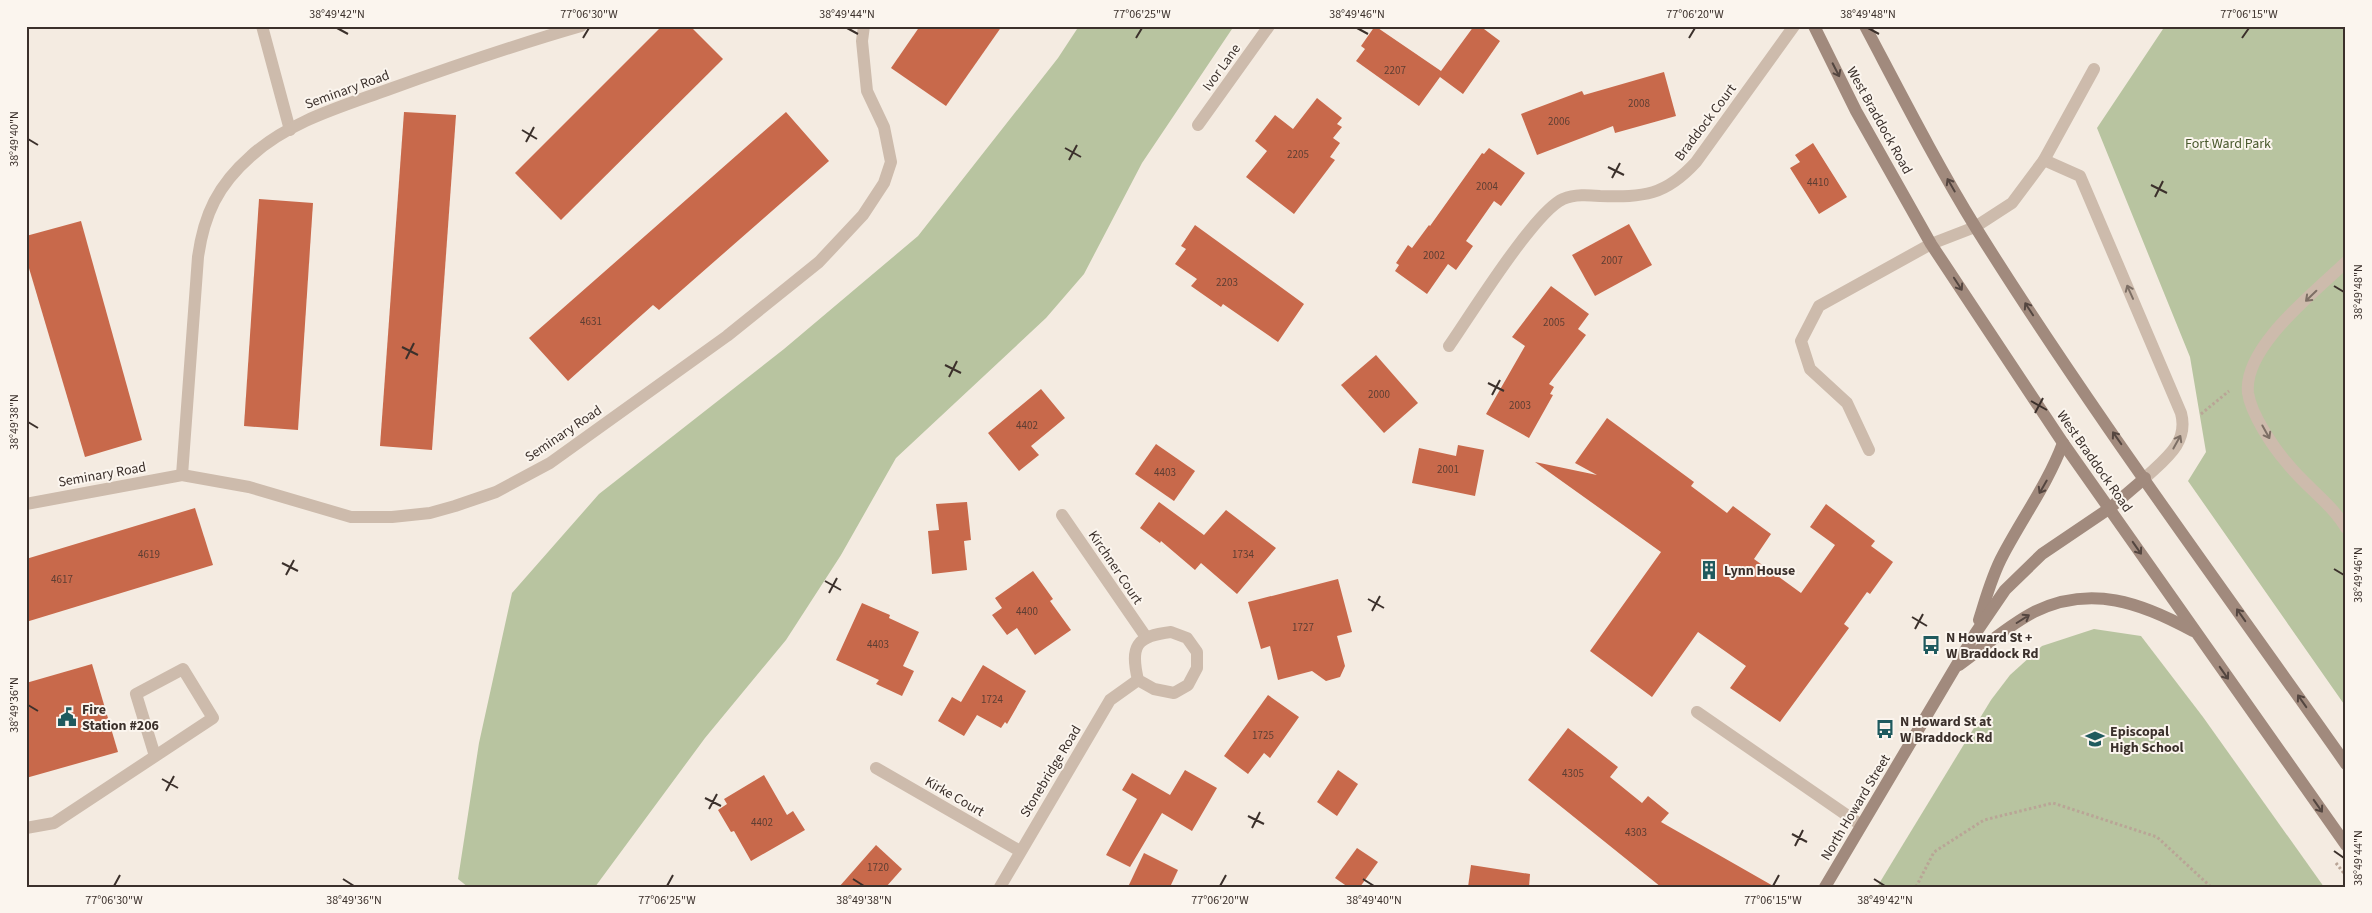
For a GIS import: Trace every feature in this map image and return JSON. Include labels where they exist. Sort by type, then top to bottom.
[{"type":"main road","name":"West Braddock Road","points":[[1814,26],[1856,111],[1932,244],[2062,442],[2346,845]]},
{"type":"main road","points":[[1865,26],[1916,124],[1976,227],[2055,350],[2346,764]]},
{"type":"main road","points":[[1975,634],[1994,574],[2046,483],[2062,442]]},
{"type":"main road","name":"North Howard Street","points":[[1825,887],[1975,634],[2005,590],[2042,554],[2110,508],[2145,478]]},
{"type":"main road","points":[[1955,668],[2034,612],[2073,601],[2115,599],[2165,616],[2196,633]]},
{"type":"street","points":[[262,26],[290,130]]},
{"type":"street","name":"Seminary Road","points":[[182,475],[198,257],[202,230],[213,200],[232,175],[252,154],[304,120],[498,50],[581,26]]},
{"type":"street","name":"Seminary Road","points":[[26,504],[182,475],[249,487],[351,517],[392,517],[430,512],[496,492],[550,463],[727,336],[819,262],[863,215],[884,182],[891,162],[884,126],[867,91],[862,41],[864,26]]},
{"type":"street","name":"Ivor Lane","points":[[1198,125],[1269,26]]},
{"type":"street","name":"Braddock Court","points":[[1449,346],[1535,224],[1562,200],[1580,195],[1636,197],[1663,190],[1681,179],[1696,162],[1794,26]]},
{"type":"street","points":[[1869,450],[1847,403],[1810,369],[1801,341],[1819,306],[1932,244],[1976,227],[2012,203],[2044,160],[2094,69]]},
{"type":"street","points":[[2044,160],[2080,176],[2175,394],[2185,427],[2178,444],[2145,478]]},
{"type":"street","points":[[2346,262],[2269,337],[2250,368],[2248,393],[2257,417],[2271,442],[2287,464],[2340,517],[2346,528]]},
{"type":"street","name":"Kirchner Court","points":[[1062,515],[1146,637]]},
{"type":"street","points":[[1171,632],[1187,638],[1197,652],[1197,668],[1188,684],[1174,693],[1154,689],[1138,680],[1133,660],[1140,643],[1146,637],[1171,632]]},
{"type":"street","points":[[26,828],[54,823],[156,756],[213,718],[183,669],[136,694],[156,756]]},
{"type":"street","name":"Stonebridge Road","points":[[1000,887],[1110,700],[1138,680]]},
{"type":"street","points":[[1697,712],[1861,825]]},
{"type":"street","name":"Kirke Court","points":[[876,768],[1020,851]]},
{"type":"path","points":[[2185,427],[2250,374]]},
{"type":"path","points":[[1916,887],[1934,852],[1984,820],[2053,803],[2157,837],[2211,887]]},
{"type":"green space","points":[[1079,26],[1234,26],[1142,163],[1084,274],[1046,318],[896,458],[841,555],[786,640],[705,738],[595,887],[468,887],[458,879],[479,743],[512,593],[599,494],[784,349],[918,236],[1058,58]]},
{"type":"green space","name":"Fort Ward Park","points":[[2165,26],[2346,26],[2346,707],[2188,481],[2206,452],[2190,357],[2097,128]]},
{"type":"green space","name":"Episcopal High School","points":[[2094,629],[2141,636],[2203,717],[2324,887],[1877,887],[1991,700],[2010,675],[2042,646]]},
{"type":"building","points":[[662,26],[690,26],[723,59],[561,220],[515,173]]},
{"type":"building","points":[[920,26],[1002,26],[946,106],[891,68]]},
{"type":"building","points":[[1375,26],[1441,71],[1474,26],[1480,26],[1500,41],[1463,94],[1440,77],[1419,106],[1356,61],[1365,49],[1361,46]]},
{"type":"building","points":[[1664,72],[1676,116],[1615,133],[1613,126],[1537,155],[1521,114],[1582,91],[1584,95]]},
{"type":"building","points":[[1317,98],[1342,118],[1337,124],[1342,127],[1333,138],[1340,143],[1330,157],[1335,160],[1294,214],[1246,177],[1267,151],[1255,141],[1275,115],[1293,129]]},
{"type":"building","points":[[404,112],[456,115],[432,450],[380,446]]},
{"type":"building","points":[[786,112],[829,161],[659,310],[653,305],[568,381],[529,338]]},
{"type":"building","points":[[1813,143],[1847,197],[1819,214],[1790,168],[1800,162],[1795,155]]},
{"type":"building","points":[[1489,148],[1525,173],[1501,206],[1494,201],[1466,241],[1473,246],[1456,270],[1448,264],[1427,294],[1395,271],[1399,265],[1396,263],[1408,245],[1412,248],[1430,226],[1482,153],[1484,154]]},
{"type":"building","points":[[259,199],[313,203],[298,430],[244,426]]},
{"type":"building","points":[[81,221],[142,440],[85,457],[26,258],[26,236]]},
{"type":"building","points":[[1629,224],[1652,265],[1595,296],[1572,255]]},
{"type":"building","points":[[1195,225],[1304,304],[1278,342],[1223,304],[1221,307],[1191,286],[1197,279],[1175,264],[1186,249],[1181,246]]},
{"type":"building","points":[[1551,286],[1589,314],[1578,329],[1586,335],[1549,384],[1554,387],[1550,394],[1553,395],[1529,438],[1486,414],[1525,346],[1512,337]]},
{"type":"building","points":[[1376,355],[1418,403],[1384,433],[1341,385]]},
{"type":"building","points":[[1041,389],[1065,418],[1031,446],[1039,455],[1019,471],[988,433]]},
{"type":"building","name":"Lynn House","points":[[1607,418],[1694,482],[1691,486],[1727,513],[1733,506],[1771,534],[1754,559],[1801,593],[1835,545],[1810,527],[1826,504],[1875,541],[1871,546],[1893,562],[1870,594],[1867,592],[1844,624],[1849,628],[1780,722],[1730,688],[1746,666],[1698,632],[1652,697],[1590,651],[1661,552],[1535,462],[1597,475],[1575,463]]},
{"type":"building","points":[[1156,444],[1195,471],[1174,501],[1135,474]]},
{"type":"building","points":[[1458,445],[1484,450],[1475,496],[1412,483],[1419,448],[1456,456]]},
{"type":"building","points":[[967,502],[971,540],[964,541],[967,570],[932,574],[928,531],[939,530],[936,504]]},
{"type":"building","points":[[1159,502],[1204,535],[1226,510],[1276,548],[1237,594],[1201,563],[1195,570],[1161,541],[1160,543],[1140,528]]},
{"type":"building","points":[[195,508],[213,565],[26,622],[26,559]]},
{"type":"building","points":[[1033,571],[1053,599],[1050,601],[1071,630],[1035,655],[1017,628],[1007,635],[992,615],[1002,608],[995,598]]},
{"type":"building","points":[[1338,579],[1352,632],[1337,636],[1345,666],[1340,677],[1326,681],[1312,671],[1278,680],[1270,646],[1261,649],[1248,602]]},
{"type":"building","points":[[862,603],[890,615],[889,618],[919,632],[903,666],[914,671],[902,696],[876,684],[879,680],[836,660]]},
{"type":"building","name":"Fire Station #206","points":[[92,664],[118,752],[26,778],[26,683]]},
{"type":"building","points":[[983,665],[1026,691],[1007,724],[1005,722],[1001,728],[977,715],[964,736],[938,721],[952,697],[961,702]]},
{"type":"building","points":[[1268,695],[1299,717],[1270,758],[1264,753],[1248,774],[1224,756]]},
{"type":"building","points":[[1568,728],[1618,767],[1610,777],[1642,803],[1648,796],[1669,813],[1661,822],[1775,887],[1661,887],[1528,780]]},
{"type":"building","points":[[1185,770],[1217,788],[1192,831],[1162,813],[1130,867],[1106,855],[1137,799],[1122,790],[1132,773],[1170,795]]},
{"type":"building","points":[[1338,770],[1358,784],[1337,816],[1317,802]]},
{"type":"building","points":[[764,775],[787,815],[793,811],[805,830],[751,861],[734,831],[731,832],[718,810],[727,804],[724,799]]},
{"type":"building","points":[[876,845],[902,869],[886,887],[839,887]]},
{"type":"building","points":[[1357,848],[1378,862],[1360,887],[1348,887],[1335,878]]},
{"type":"building","points":[[1144,853],[1178,870],[1170,887],[1128,887]]},
{"type":"building","points":[[1471,865],[1530,874],[1529,887],[1468,887]]},
{"type":"place","name":"Lynn House","points":[[1709,570]]},
{"type":"place","name":"N Howard St + W Braddock Rd","points":[[1931,645]]},
{"type":"place","name":"Fire Station #206","points":[[67,717]]},
{"type":"place","name":"N Howard St at W Braddock Rd","points":[[1885,729]]},
{"type":"place","name":"Episcopal High School","points":[[2095,739]]}]
